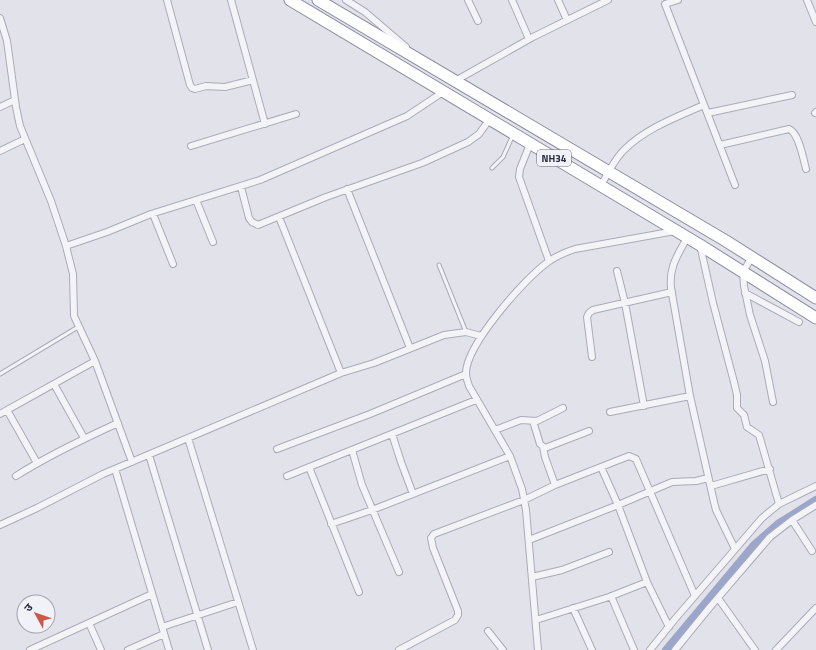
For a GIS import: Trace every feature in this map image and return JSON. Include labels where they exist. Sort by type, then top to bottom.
[{"type":"highway","name":"NH34","points":[[290,0],[700,245],[816,318]]},
{"type":"highway","name":"NH34","points":[[318,0],[752,257],[816,298]]},
{"type":"street","points":[[167,0],[192,88],[195,89],[206,86],[225,87],[253,80]]},
{"type":"street","points":[[230,0],[265,124]]},
{"type":"street","points":[[346,0],[378,22],[422,62]]},
{"type":"street","points":[[357,0],[358,8]]},
{"type":"street","points":[[468,0],[478,21]]},
{"type":"street","points":[[512,0],[529,39]]},
{"type":"street","points":[[558,0],[567,20]]},
{"type":"street","points":[[455,81],[529,39],[608,0]]},
{"type":"street","points":[[678,0],[665,2],[735,185]]},
{"type":"street","points":[[807,0],[816,22]]},
{"type":"street","points":[[0,18],[7,41],[20,126],[51,201],[66,246],[73,274],[74,316],[95,361],[132,462]]},
{"type":"street","points":[[66,246],[153,214],[241,187],[407,116],[443,92]]},
{"type":"street","points":[[708,114],[792,95]]},
{"type":"street","points":[[0,107],[15,100]]},
{"type":"street","points":[[601,186],[608,171],[623,151],[641,136],[704,105]]},
{"type":"street","points":[[191,146],[296,114]]},
{"type":"street","points":[[241,187],[252,222],[258,225],[347,189],[422,163],[468,142],[479,134],[489,120]]},
{"type":"street","points":[[720,145],[789,129],[793,130],[797,137],[806,168]]},
{"type":"street","points":[[0,151],[25,138]]},
{"type":"street","points":[[530,144],[520,169],[519,177],[549,261]]},
{"type":"street","points":[[347,189],[410,348]]},
{"type":"street","points":[[196,200],[213,242]]},
{"type":"street","points":[[153,214],[173,264]]},
{"type":"street","points":[[279,217],[341,374]]},
{"type":"street","points":[[538,650],[529,540],[524,500],[510,456],[469,386],[466,374],[471,355],[481,336],[519,289],[536,271],[549,261],[564,252],[575,249],[676,231]]},
{"type":"street","points":[[687,238],[672,267],[670,280],[690,396],[708,478],[716,510],[735,549]]},
{"type":"street","points":[[700,245],[713,303],[734,382],[737,408],[744,415],[747,427],[759,435],[779,504]]},
{"type":"street","points":[[752,257],[743,272],[745,293],[750,315],[765,361],[773,402]]},
{"type":"street","points":[[617,271],[625,303],[644,406]]},
{"type":"street","points":[[592,357],[587,317],[588,313],[593,310],[672,292]]},
{"type":"street","points":[[745,293],[799,322]]},
{"type":"street","points":[[0,525],[115,469],[341,374],[374,363],[444,335],[466,332],[481,336]]},
{"type":"street","points":[[0,414],[95,361]]},
{"type":"street","points":[[276,449],[370,414],[466,374]]},
{"type":"street","points":[[54,384],[84,438]]},
{"type":"street","points":[[610,412],[690,396]]},
{"type":"street","points":[[287,476],[476,400]]},
{"type":"street","points":[[495,430],[521,420],[537,420],[563,408]]},
{"type":"street","points":[[7,410],[37,463]]},
{"type":"street","points":[[533,421],[556,485]]},
{"type":"street","points":[[16,476],[84,438],[118,423]]},
{"type":"street","points":[[543,447],[547,447],[589,431]]},
{"type":"street","points":[[392,434],[413,494]]},
{"type":"street","points":[[188,438],[253,650]]},
{"type":"street","points":[[352,450],[358,475],[400,572]]},
{"type":"street","points":[[149,455],[208,650]]},
{"type":"street","points":[[331,524],[372,510],[510,456]]},
{"type":"street","points":[[399,650],[455,620],[458,615],[458,611],[433,548],[431,538],[434,534],[524,500],[556,485],[625,457],[633,457],[636,459],[695,596]]},
{"type":"street","points":[[309,467],[359,592]]},
{"type":"street","points":[[601,467],[618,505],[647,582],[668,627]]},
{"type":"street","points":[[115,469],[169,650]]},
{"type":"street","points":[[711,486],[770,469]]},
{"type":"street","points":[[529,540],[672,482],[696,481],[708,478]]},
{"type":"street","points":[[650,650],[762,518],[779,504],[816,486]]},
{"type":"street","points":[[675,650],[770,537],[792,520],[816,505]]},
{"type":"street","points":[[792,520],[812,552]]},
{"type":"street","points":[[532,577],[562,570],[609,552]]},
{"type":"street","points":[[536,620],[611,596],[647,582]]},
{"type":"street","points":[[30,650],[152,594]]},
{"type":"street","points":[[611,596],[634,650]]},
{"type":"street","points":[[718,598],[755,650]]},
{"type":"street","points":[[162,627],[238,602]]},
{"type":"street","points":[[573,608],[592,650]]},
{"type":"street","points":[[776,650],[816,608]]},
{"type":"street","points":[[89,623],[101,650]]},
{"type":"street","points":[[488,631],[503,650]]},
{"type":"street","points":[[128,650],[164,634]]},
{"type":"lane","points":[[492,168],[503,157],[514,134]]},
{"type":"lane","points":[[439,265],[466,332]]},
{"type":"lane","points":[[0,374],[78,327]]},
{"type":"waterway","points":[[666,650],[754,545],[778,524],[816,500]]}]
